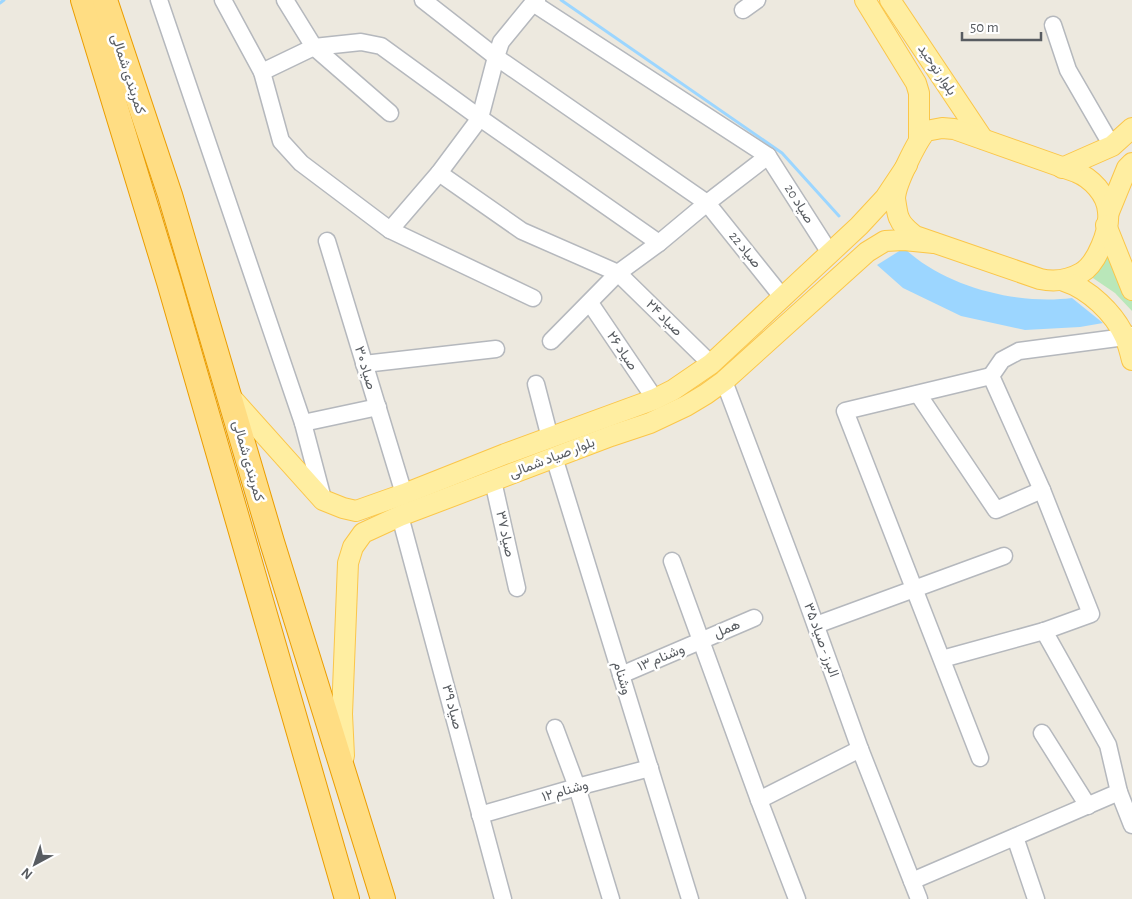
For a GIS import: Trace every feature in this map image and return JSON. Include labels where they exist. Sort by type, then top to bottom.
[{"type":"highway","points":[[83,0],[102,25]]},
{"type":"highway","points":[[105,0],[102,25],[169,282],[347,899]]},
{"type":"highway","name":"کمربندی شمالی","points":[[102,25],[172,204],[272,542],[383,899]]},
{"type":"main road","name":"بلوار توحید","points":[[865,0],[916,83],[919,93],[919,139]]},
{"type":"main road","name":"بلوار توحید","points":[[890,0],[983,139]]},
{"type":"main road","points":[[1112,146],[1114,162],[1120,167],[1130,170],[1108,218],[1100,248],[1092,262],[1081,273],[1064,280],[1050,282],[915,236],[899,218],[895,198],[919,139],[926,130],[942,128],[954,129],[1084,176],[1102,194],[1108,218],[1132,290]]},
{"type":"main road","points":[[1062,168],[1112,146],[1132,128]]},
{"type":"main road","name":"بلوار صیاد شمالی","points":[[356,510],[404,494],[655,399],[673,390],[711,364],[830,253],[885,198],[907,165]]},
{"type":"main road","name":"بلوار صیاد شمالی","points":[[363,533],[400,516],[493,480],[650,423],[686,406],[724,380],[867,252],[885,241],[904,240],[934,243]]},
{"type":"main road","points":[[1064,280],[1075,284],[1098,300],[1128,336],[1132,360]]},
{"type":"main road","points":[[229,395],[323,500],[343,508],[356,510],[353,517],[354,524],[363,533],[353,547],[348,563],[342,714],[345,778]]},
{"type":"street","points":[[159,0],[303,423],[323,500]]},
{"type":"street","points":[[223,0],[262,72],[281,141],[301,163],[390,230],[533,298]]},
{"type":"street","points":[[285,0],[314,47],[390,113]]},
{"type":"street","name":"صیاد 22","points":[[423,0],[496,57],[707,203],[783,298]]},
{"type":"street","points":[[744,10],[757,0]]},
{"type":"street","points":[[390,230],[439,173],[480,118],[501,42],[535,2],[768,156],[659,243],[618,273],[551,341]]},
{"type":"street","points":[[1052,25],[1068,70],[1112,146]]},
{"type":"street","points":[[262,72],[314,47],[361,42],[381,46],[480,118],[659,243]]},
{"type":"street","name":"صیاد 20","points":[[768,156],[830,253]]},
{"type":"street","points":[[439,173],[522,231],[618,273]]},
{"type":"street","name":"صیاد ۳۰","points":[[327,241],[404,494]]},
{"type":"street","name":"صیاد ۲۴","points":[[618,273],[711,364]]},
{"type":"street","name":"صیاد ۲۶","points":[[590,303],[655,399]]},
{"type":"street","points":[[980,758],[845,411],[991,376],[1002,360],[1019,351],[1128,336]]},
{"type":"street","points":[[364,364],[496,349]]},
{"type":"street","points":[[942,659],[1044,631],[1091,614],[1042,490],[991,376]]},
{"type":"street","name":"البرز - صیاد ۳۵","points":[[724,380],[816,625],[860,749],[919,899]]},
{"type":"street","points":[[536,384],[550,438]]},
{"type":"street","points":[[918,394],[996,510],[1042,490]]},
{"type":"street","points":[[303,423],[378,407]]},
{"type":"street","name":"وشنام","points":[[554,457],[690,899]]},
{"type":"street","name":"صیاد ۳۷","points":[[493,480],[517,588]]},
{"type":"street","name":"صیاد ۳۹","points":[[400,516],[503,899]]},
{"type":"street","points":[[816,625],[1004,556]]},
{"type":"street","points":[[672,561],[797,899]]},
{"type":"street","name":"همل","points":[[701,641],[754,618]]},
{"type":"street","points":[[1044,631],[1108,745],[1119,792],[1132,825]]},
{"type":"street","name":"وشنام ۱۳","points":[[621,675],[701,641]]},
{"type":"street","points":[[555,728],[577,787],[611,899]]},
{"type":"street","points":[[1042,733],[1088,806]]},
{"type":"street","points":[[759,800],[860,749]]},
{"type":"street","name":"وشنام ۱۲","points":[[480,815],[650,768]]},
{"type":"street","points":[[912,881],[1119,792]]},
{"type":"street","points":[[1015,837],[1036,899]]},
{"type":"green space","points":[[1109,250],[1132,301],[1132,311],[1115,293],[1087,274]]},
{"type":"water","points":[[904,248],[921,262],[961,283],[1005,296],[1028,299],[1072,298],[1103,323],[1080,327],[1025,330],[961,316],[903,288],[877,265]]},
{"type":"waterway","points":[[0,3],[4,0]]},
{"type":"waterway","points":[[561,0],[782,153],[839,216]]}]
